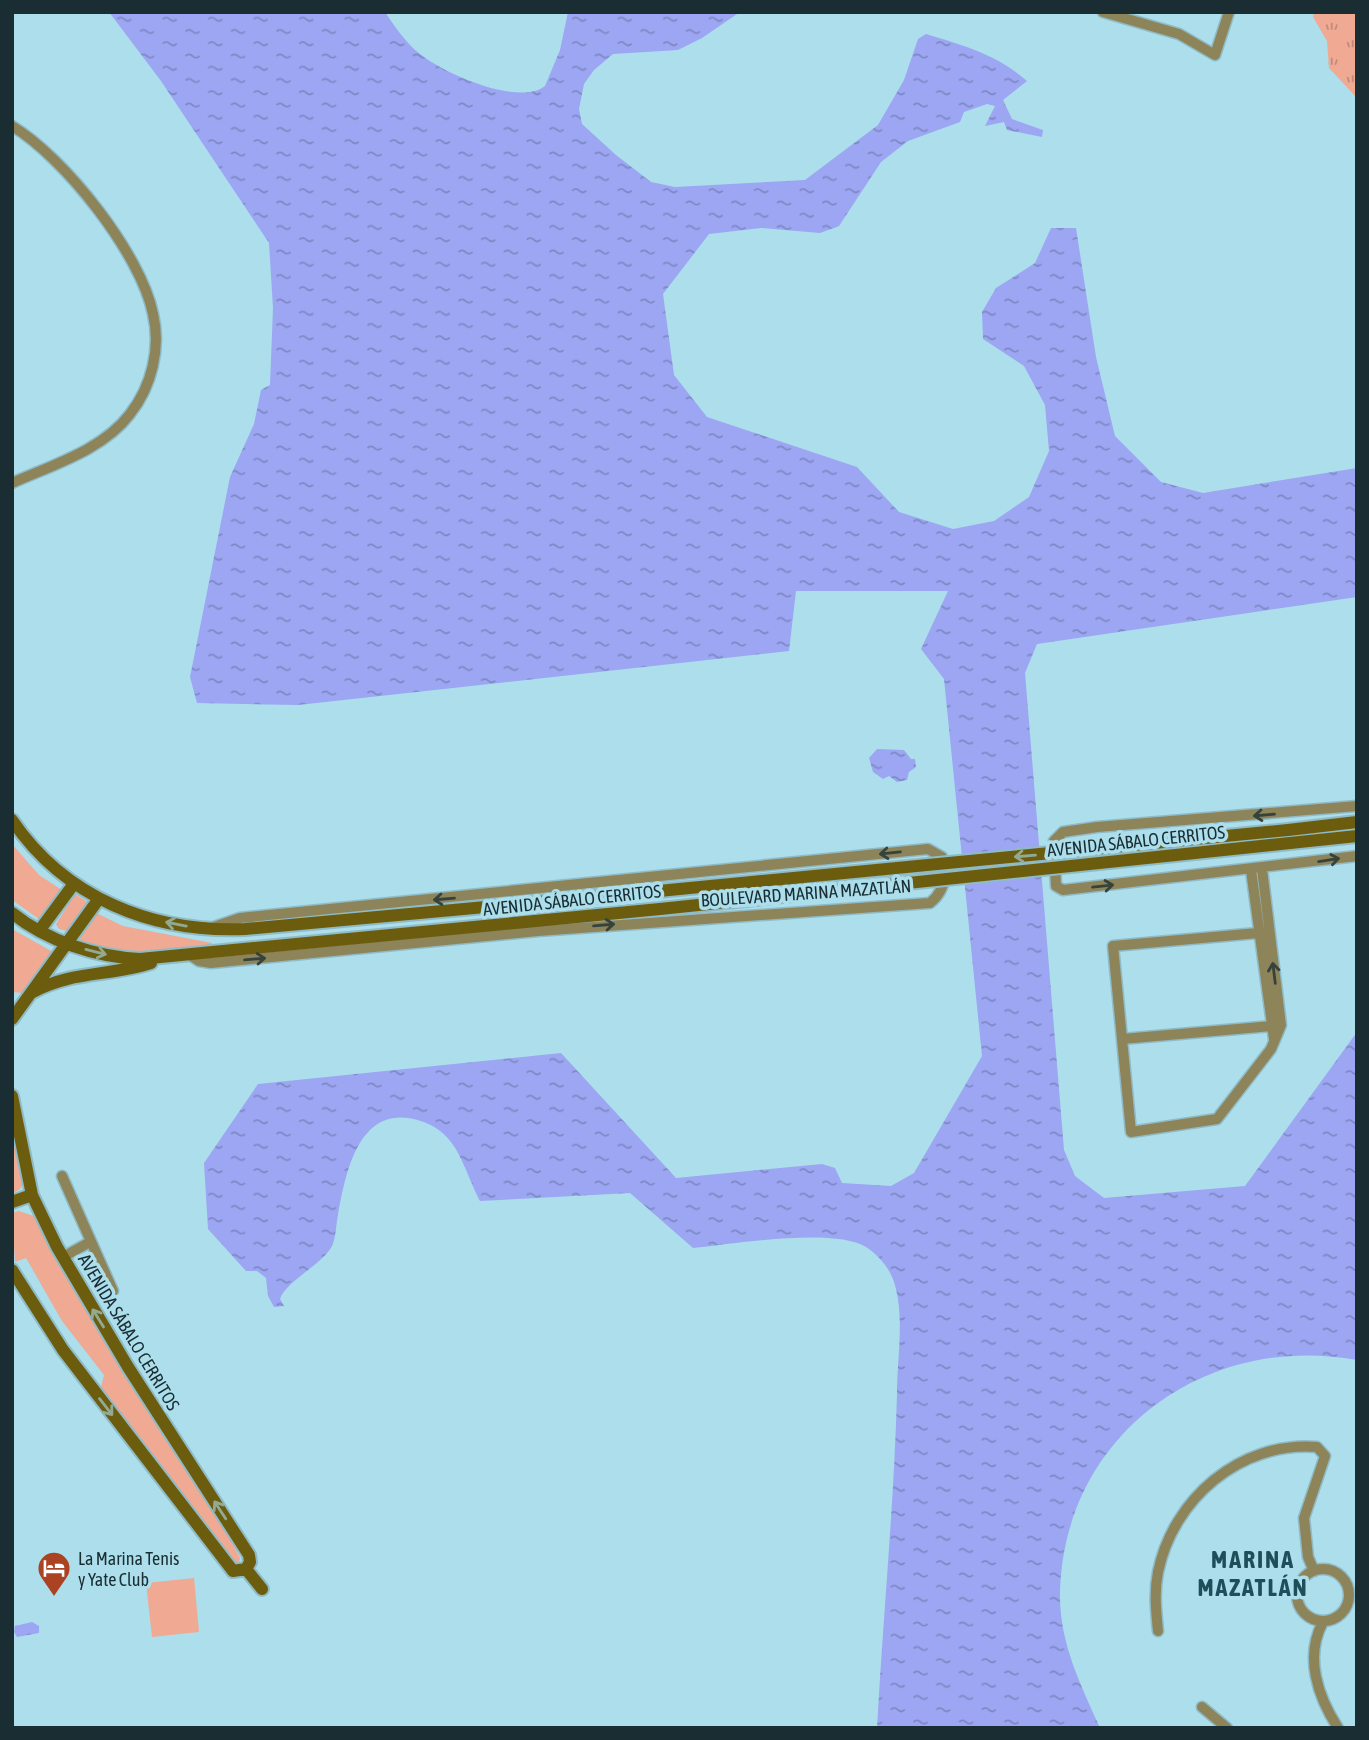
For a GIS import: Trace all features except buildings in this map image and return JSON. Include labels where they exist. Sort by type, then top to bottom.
[{"type":"main road","name":"AVENIDA SÁBALO CERRITOS","points":[[12,820],[35,850],[73,884],[98,900],[144,918],[209,930],[246,929],[513,898],[659,891],[1289,836]]},
{"type":"main road","points":[[1289,836],[1357,822]]},
{"type":"main road","name":"AVENIDA SÁBALO CERRITOS","points":[[12,914],[67,944],[128,958],[166,957],[519,928],[660,909],[1289,836]]},
{"type":"main road","points":[[1289,836],[1357,836]]},
{"type":"main road","points":[[39,931],[73,884]]},
{"type":"main road","points":[[12,1019],[22,997],[67,944],[98,900]]},
{"type":"main road","points":[[22,997],[62,979],[126,970],[166,957]]},
{"type":"main road","name":"AVENIDA SÁBALO CERRITOS","points":[[12,1096],[32,1195],[62,1257],[249,1555],[250,1562],[246,1569],[233,1572],[62,1350],[12,1270]]},
{"type":"main road","points":[[12,1202],[32,1195]]},
{"type":"main road","name":"AVENIDA SÁBALO CERRITOS","points":[[246,1569],[262,1589]]},
{"type":"street","points":[[1103,12],[1178,34],[1215,55],[1229,12]]},
{"type":"street","points":[[12,126],[60,164],[124,250],[149,298],[156,345],[151,372],[140,401],[119,427],[79,453],[12,483]]},
{"type":"street","points":[[1357,806],[1097,827],[1063,832],[1054,841],[1056,886],[1063,890],[1357,856]]},
{"type":"street","name":"BOULEVARD MARINA MAZATLÁN","points":[[513,898],[928,849],[936,851],[943,861],[943,888],[930,903],[519,928]]},
{"type":"street","points":[[1256,869],[1264,932],[1275,1026],[1271,1049],[1217,1119],[1131,1132],[1112,946],[1264,932]]},
{"type":"street","points":[[1122,1039],[1275,1026]]},
{"type":"street","points":[[62,1176],[113,1292]]},
{"type":"street","points":[[62,1257],[90,1242]]},
{"type":"street","points":[[1158,1631],[1156,1595],[1163,1555],[1179,1517],[1216,1477],[1263,1453],[1307,1446],[1322,1450],[1324,1460],[1304,1518],[1308,1557],[1314,1571]]},
{"type":"street","points":[[1323,1622],[1305,1614],[1298,1602],[1301,1581],[1314,1571],[1326,1570],[1339,1575],[1353,1590],[1340,1615],[1323,1622],[1315,1636],[1316,1688],[1338,1728]]},
{"type":"street","points":[[1202,1707],[1227,1728]]},
{"type":"green space","points":[[1314,12],[1357,12],[1357,98],[1329,68],[1327,41],[1313,17]]},
{"type":"green space","points":[[12,844],[39,875],[62,890],[39,919],[12,900]]},
{"type":"green space","points":[[75,894],[89,903],[67,931],[59,929],[56,924]]},
{"type":"green space","points":[[94,912],[123,926],[212,943],[213,947],[134,954],[113,953],[75,942]]},
{"type":"green space","points":[[12,929],[53,952],[23,993],[12,992]]},
{"type":"green space","points":[[12,1113],[24,1182],[20,1189],[12,1194]]},
{"type":"green space","points":[[19,1211],[34,1216],[93,1318],[227,1532],[240,1558],[239,1566],[236,1567],[100,1391],[104,1375],[62,1321],[26,1258],[15,1262],[12,1213]]},
{"type":"green space","points":[[194,1578],[199,1632],[152,1637],[146,1583]]},
{"type":"water","points":[[109,12],[385,12],[410,45],[431,62],[481,85],[518,93],[545,86],[560,50],[568,12],[740,12],[702,38],[678,50],[613,54],[594,70],[584,84],[579,109],[582,124],[651,182],[675,187],[805,180],[878,125],[904,80],[918,39],[926,34],[967,47],[992,57],[1027,81],[1003,100],[1012,119],[1043,130],[1042,137],[1007,130],[1004,122],[985,126],[995,106],[987,104],[964,112],[960,122],[908,141],[881,162],[839,226],[820,233],[761,228],[709,234],[663,294],[674,375],[707,417],[857,467],[899,512],[953,529],[994,521],[1029,497],[1049,451],[1045,405],[1024,366],[983,339],[982,312],[996,288],[1035,263],[1051,228],[1076,228],[1096,357],[1115,436],[1161,482],[1203,493],[1357,468],[1357,597],[1037,644],[1025,673],[1064,1150],[1075,1176],[1104,1198],[1245,1186],[1357,1032],[1357,1360],[1301,1355],[1248,1362],[1198,1379],[1154,1406],[1116,1442],[1087,1485],[1068,1536],[1060,1592],[1067,1645],[1100,1728],[877,1728],[893,1478],[900,1314],[896,1289],[889,1270],[866,1247],[851,1241],[808,1237],[693,1248],[630,1193],[480,1201],[461,1159],[447,1137],[424,1122],[408,1118],[391,1119],[377,1125],[365,1135],[350,1165],[332,1246],[284,1292],[280,1299],[284,1306],[274,1307],[268,1296],[266,1278],[257,1271],[246,1271],[208,1229],[204,1163],[258,1084],[561,1053],[676,1178],[822,1164],[835,1168],[842,1183],[891,1186],[914,1173],[982,1056],[944,679],[921,649],[887,643],[826,647],[298,705],[197,703],[190,677],[230,477],[254,424],[261,390],[270,385],[273,308],[269,243],[161,81]]},
{"type":"water","points":[[877,749],[904,750],[911,759],[915,759],[916,767],[909,772],[907,780],[897,782],[889,776],[883,779],[873,772],[869,758]]},
{"type":"water","points":[[32,1622],[39,1626],[39,1633],[17,1637],[15,1626]]},
{"type":"pier","points":[[796,591],[948,591],[921,649],[789,651]]},
{"type":"place","name":"La Marina Tenis y Yate Club","points":[[54,1598]]},
{"type":"district","name":"MARINA MAZATLÁN","points":[[1253,1573]]}]
